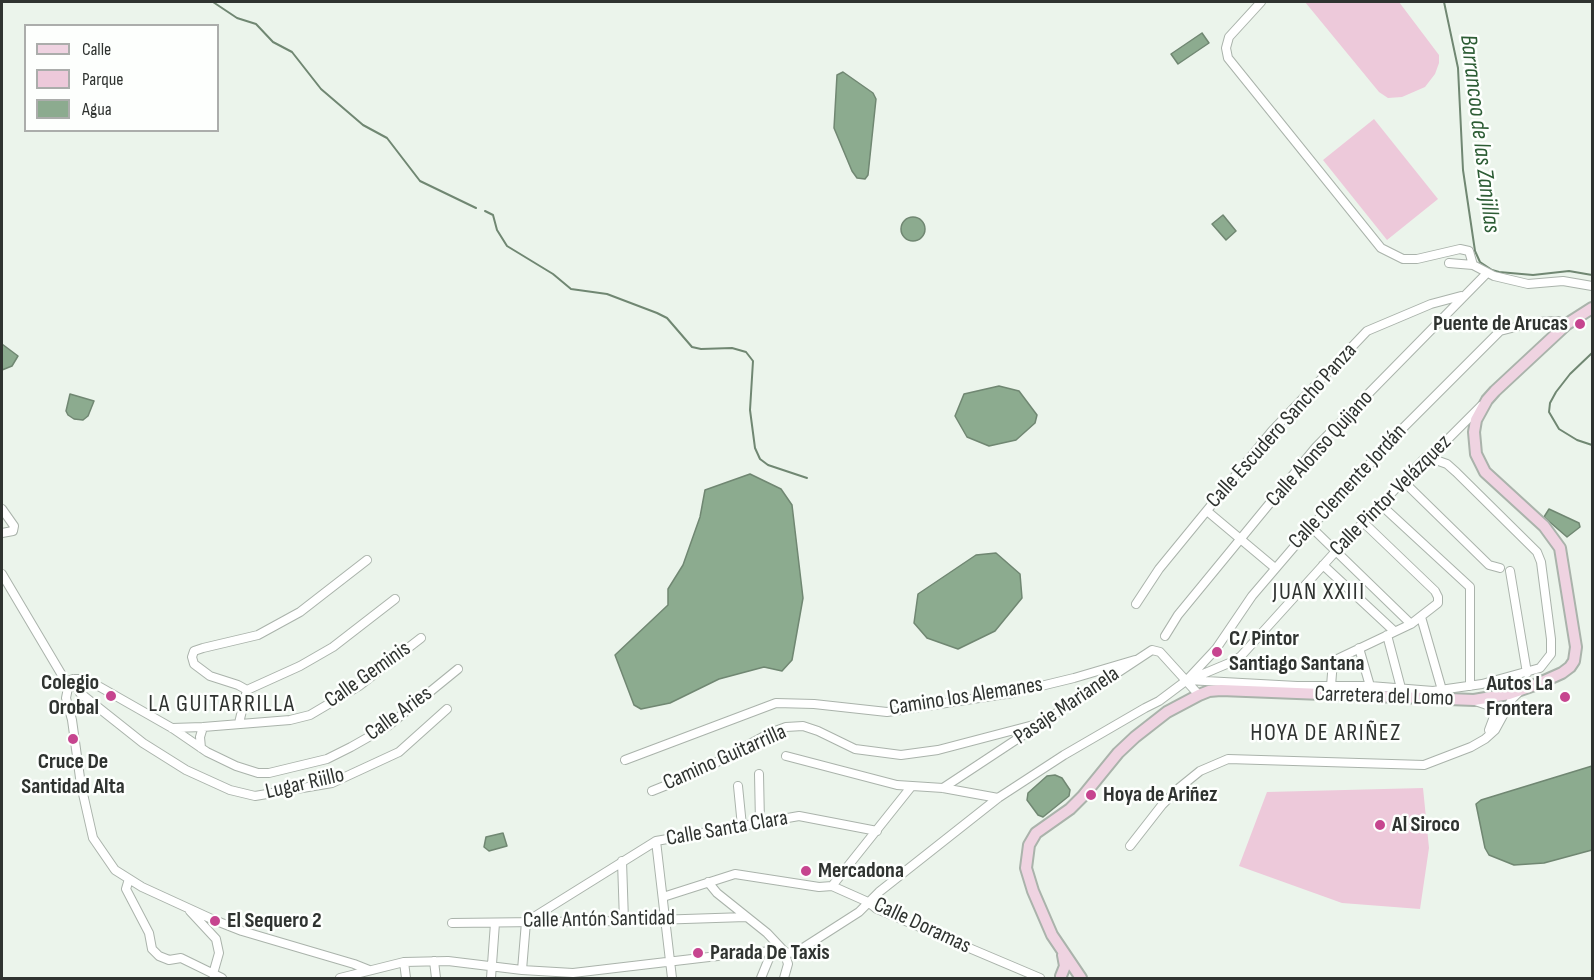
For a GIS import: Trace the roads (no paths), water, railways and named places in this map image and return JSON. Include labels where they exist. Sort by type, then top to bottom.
[{"type":"main road","name":"Carretera del Lomo","points":[[1080,978],[1052,935],[1033,891],[1026,868],[1029,845],[1036,833],[1070,809],[1083,796],[1118,753],[1167,712],[1199,695],[1221,690],[1474,700],[1509,694],[1522,689],[1562,673],[1574,661],[1576,647],[1560,548],[1544,526],[1485,472],[1476,454],[1474,432],[1476,420],[1487,400],[1567,324],[1593,308]]},
{"type":"main road","points":[[1059,977],[1065,966],[1063,952]]},
{"type":"main road","points":[[1059,977],[1072,974],[1080,978]]},
{"type":"street","points":[[1262,2],[1229,37],[1226,48],[1228,58],[1322,176],[1381,248],[1403,259],[1417,259],[1460,249],[1469,251],[1473,265]]},
{"type":"street","points":[[1449,263],[1473,265],[1504,279],[1528,284],[1563,282],[1593,286]]},
{"type":"street","name":"Calle Alonso Quijano","points":[[1165,636],[1178,615],[1316,447],[1487,273]]},
{"type":"street","name":"Calle Escudero Sancho Panza","points":[[1136,604],[1159,569],[1272,430],[1367,331],[1431,304],[1463,296]]},
{"type":"street","name":"Calle Clemente Jordán","points":[[573,973],[772,951],[795,953],[859,912],[868,902],[998,798],[1064,755],[1159,701],[1187,680],[1216,649],[1252,596],[1311,526],[1403,428],[1500,331],[1535,322],[1558,321],[1567,324]]},
{"type":"street","name":"Calle Pintor Velázquez","points":[[1187,680],[1241,656],[1336,551],[1425,458],[1437,450],[1487,400]]},
{"type":"street","points":[[1187,680],[1442,690],[1470,686],[1540,668],[1551,654],[1541,562],[1537,552],[1447,464],[1425,458]]},
{"type":"street","points":[[1403,481],[1489,565],[1500,568]]},
{"type":"street","points":[[1381,505],[1470,587],[1470,686]]},
{"type":"street","points":[[2,509],[14,526],[13,531],[2,533]]},
{"type":"street","points":[[1207,511],[1275,568]]},
{"type":"street","points":[[1331,686],[1333,661],[1411,624],[1438,603],[1435,591],[1364,523]]},
{"type":"street","points":[[1311,526],[1411,624]]},
{"type":"street","points":[[247,690],[210,676],[194,664],[192,657],[194,651],[258,635],[300,612],[367,560]]},
{"type":"street","points":[[1323,566],[1391,633],[1401,688]]},
{"type":"street","points":[[1510,571],[1527,673]]},
{"type":"street","name":"Lugar Riillo","points":[[2,574],[80,693],[142,743],[186,770],[230,790],[255,796],[332,783],[399,752],[447,708]]},
{"type":"street","points":[[247,690],[300,666],[333,647],[394,598]]},
{"type":"street","points":[[1421,617],[1442,690]]},
{"type":"street","name":"Calle Geminis","points":[[172,728],[291,720],[310,715],[359,686],[421,638]]},
{"type":"street","points":[[1359,648],[1370,686]]},
{"type":"street","name":"Pasaje Marianela","points":[[943,788],[1152,650],[1160,652],[1187,680]]},
{"type":"street","name":"Camino los Alemanes","points":[[625,760],[776,703],[805,703],[887,712],[1012,693],[1135,660]]},
{"type":"street","name":"Calle Aries","points":[[70,680],[81,679],[100,687],[172,728],[201,748],[236,766],[258,773],[269,773],[327,759],[388,726],[458,669]]},
{"type":"street","points":[[70,680],[66,698],[93,838],[115,870],[187,908],[242,931],[354,963],[369,970]]},
{"type":"street","points":[[1187,680],[1199,695]]},
{"type":"street","points":[[1130,846],[1162,805],[1179,788],[1200,771],[1228,759],[1424,765],[1471,747],[1485,739],[1495,730],[1512,699],[1522,689]]},
{"type":"street","points":[[239,723],[247,690]]},
{"type":"street","points":[[1170,694],[1179,705]]},
{"type":"street","points":[[1474,700],[1487,705],[1495,714],[1485,739]]},
{"type":"street","points":[[1159,701],[1167,712]]},
{"type":"street","name":"Camino Guitarrilla","points":[[652,790],[697,773],[770,733],[786,727],[803,726],[855,749],[901,755],[938,750],[1041,723]]},
{"type":"street","points":[[201,748],[200,737],[203,727]]},
{"type":"street","points":[[786,756],[911,787],[943,788],[998,798]]},
{"type":"street","points":[[759,774],[760,823]]},
{"type":"street","points":[[738,786],[742,826]]},
{"type":"street","points":[[832,886],[911,787]]},
{"type":"street","name":"Calle Santa Clara","points":[[526,922],[656,841],[799,816],[876,831]]},
{"type":"street","points":[[656,841],[672,978]]},
{"type":"street","points":[[622,861],[624,921]]},
{"type":"street","name":"Calle Doramas","points":[[663,897],[735,874],[819,887],[832,886],[878,909],[1040,978]]},
{"type":"street","points":[[129,879],[126,889],[149,933],[152,949],[159,956],[169,960],[181,958],[222,978]]},
{"type":"street","points":[[708,882],[717,893],[767,933],[784,951],[788,964],[784,978]]},
{"type":"street","points":[[187,908],[216,939],[219,953],[213,974]]},
{"type":"street","name":"Calle Antón Santidad","points":[[452,923],[747,917]]},
{"type":"street","points":[[522,970],[526,922]]},
{"type":"street","points":[[491,978],[495,923]]},
{"type":"street","points":[[761,978],[772,951]]},
{"type":"street","points":[[340,978],[404,962],[434,961],[573,973],[585,978]]},
{"type":"street","points":[[434,961],[436,978]]},
{"type":"street","points":[[404,962],[406,978]]},
{"type":"water","points":[[1202,33],[1209,43],[1178,64],[1171,54]]},
{"type":"water","points":[[843,72],[873,93],[876,99],[868,175],[865,179],[857,178],[852,171],[834,128],[837,75]]},
{"type":"water","points":[[1223,215],[1236,231],[1226,240],[1212,224]]},
{"type":"water","points":[[913,217],[921,221],[925,229],[921,237],[913,241],[905,237],[901,229],[905,221]]},
{"type":"water","points":[[2,344],[18,356],[12,366],[2,370]]},
{"type":"water","points":[[999,386],[1019,391],[1037,415],[1035,423],[1016,440],[989,446],[967,437],[955,416],[964,394]]},
{"type":"water","points":[[70,394],[94,401],[88,416],[83,420],[74,419],[66,411]]},
{"type":"water","points":[[750,474],[781,489],[792,505],[803,598],[792,660],[782,671],[764,667],[719,679],[670,703],[641,709],[634,705],[615,655],[668,605],[668,589],[683,565],[700,517],[705,490]]},
{"type":"water","points":[[1549,509],[1579,523],[1580,527],[1567,537],[1544,517]]},
{"type":"water","points":[[996,553],[1020,574],[1022,598],[995,631],[958,649],[927,638],[914,623],[918,594],[976,555]]},
{"type":"water","points":[[1592,766],[1592,850],[1544,863],[1514,865],[1489,855],[1485,848],[1476,804],[1481,800]]},
{"type":"water","points":[[1055,775],[1062,778],[1070,790],[1069,796],[1043,817],[1038,815],[1027,800],[1028,793],[1047,776]]},
{"type":"water","points":[[503,833],[507,846],[489,851],[484,847],[486,837]]},
{"type":"waterway","points":[[213,2],[237,18],[256,24],[273,42],[292,52],[321,89],[363,125],[387,138],[420,181],[476,208]]},
{"type":"waterway","name":"Barrancoo de las Zanjillas","points":[[1444,2],[1458,68],[1463,170],[1475,251],[1480,262],[1499,272],[1533,275],[1569,271],[1592,275]]},
{"type":"waterway","points":[[485,211],[493,215],[497,230],[507,246],[553,274],[571,289],[607,294],[657,313],[667,318],[692,347],[732,348],[746,352],[753,361],[750,410],[755,448],[760,459],[768,465],[807,478]]},
{"type":"waterway","points":[[1592,353],[1570,374],[1556,392],[1550,403],[1549,412],[1559,429],[1577,440],[1592,445]]},
{"type":"place","name":"Puente de Arucas","points":[[1580,324]]},
{"type":"place","name":"C/ Pintor Santiago Santana","points":[[1217,652]]},
{"type":"place","name":"Colegio Orobal","points":[[111,696]]},
{"type":"place","name":"Autos La Frontera","points":[[1565,697]]},
{"type":"place","name":"Cruce De Santidad Alta","points":[[73,739]]},
{"type":"place","name":"Hoya de Ariñez","points":[[1091,795]]},
{"type":"place","name":"Al Siroco","points":[[1380,825]]},
{"type":"place","name":"Mercadona","points":[[806,871]]},
{"type":"place","name":"El Sequero 2","points":[[215,921]]},
{"type":"place","name":"Parada De Taxis","points":[[698,953]]},
{"type":"district","name":"JUAN XXIII","points":[[1319,593]]},
{"type":"district","name":"LA GUITARRILLA","points":[[222,705]]},
{"type":"district","name":"HOYA DE ARIÑEZ","points":[[1326,734]]}]
